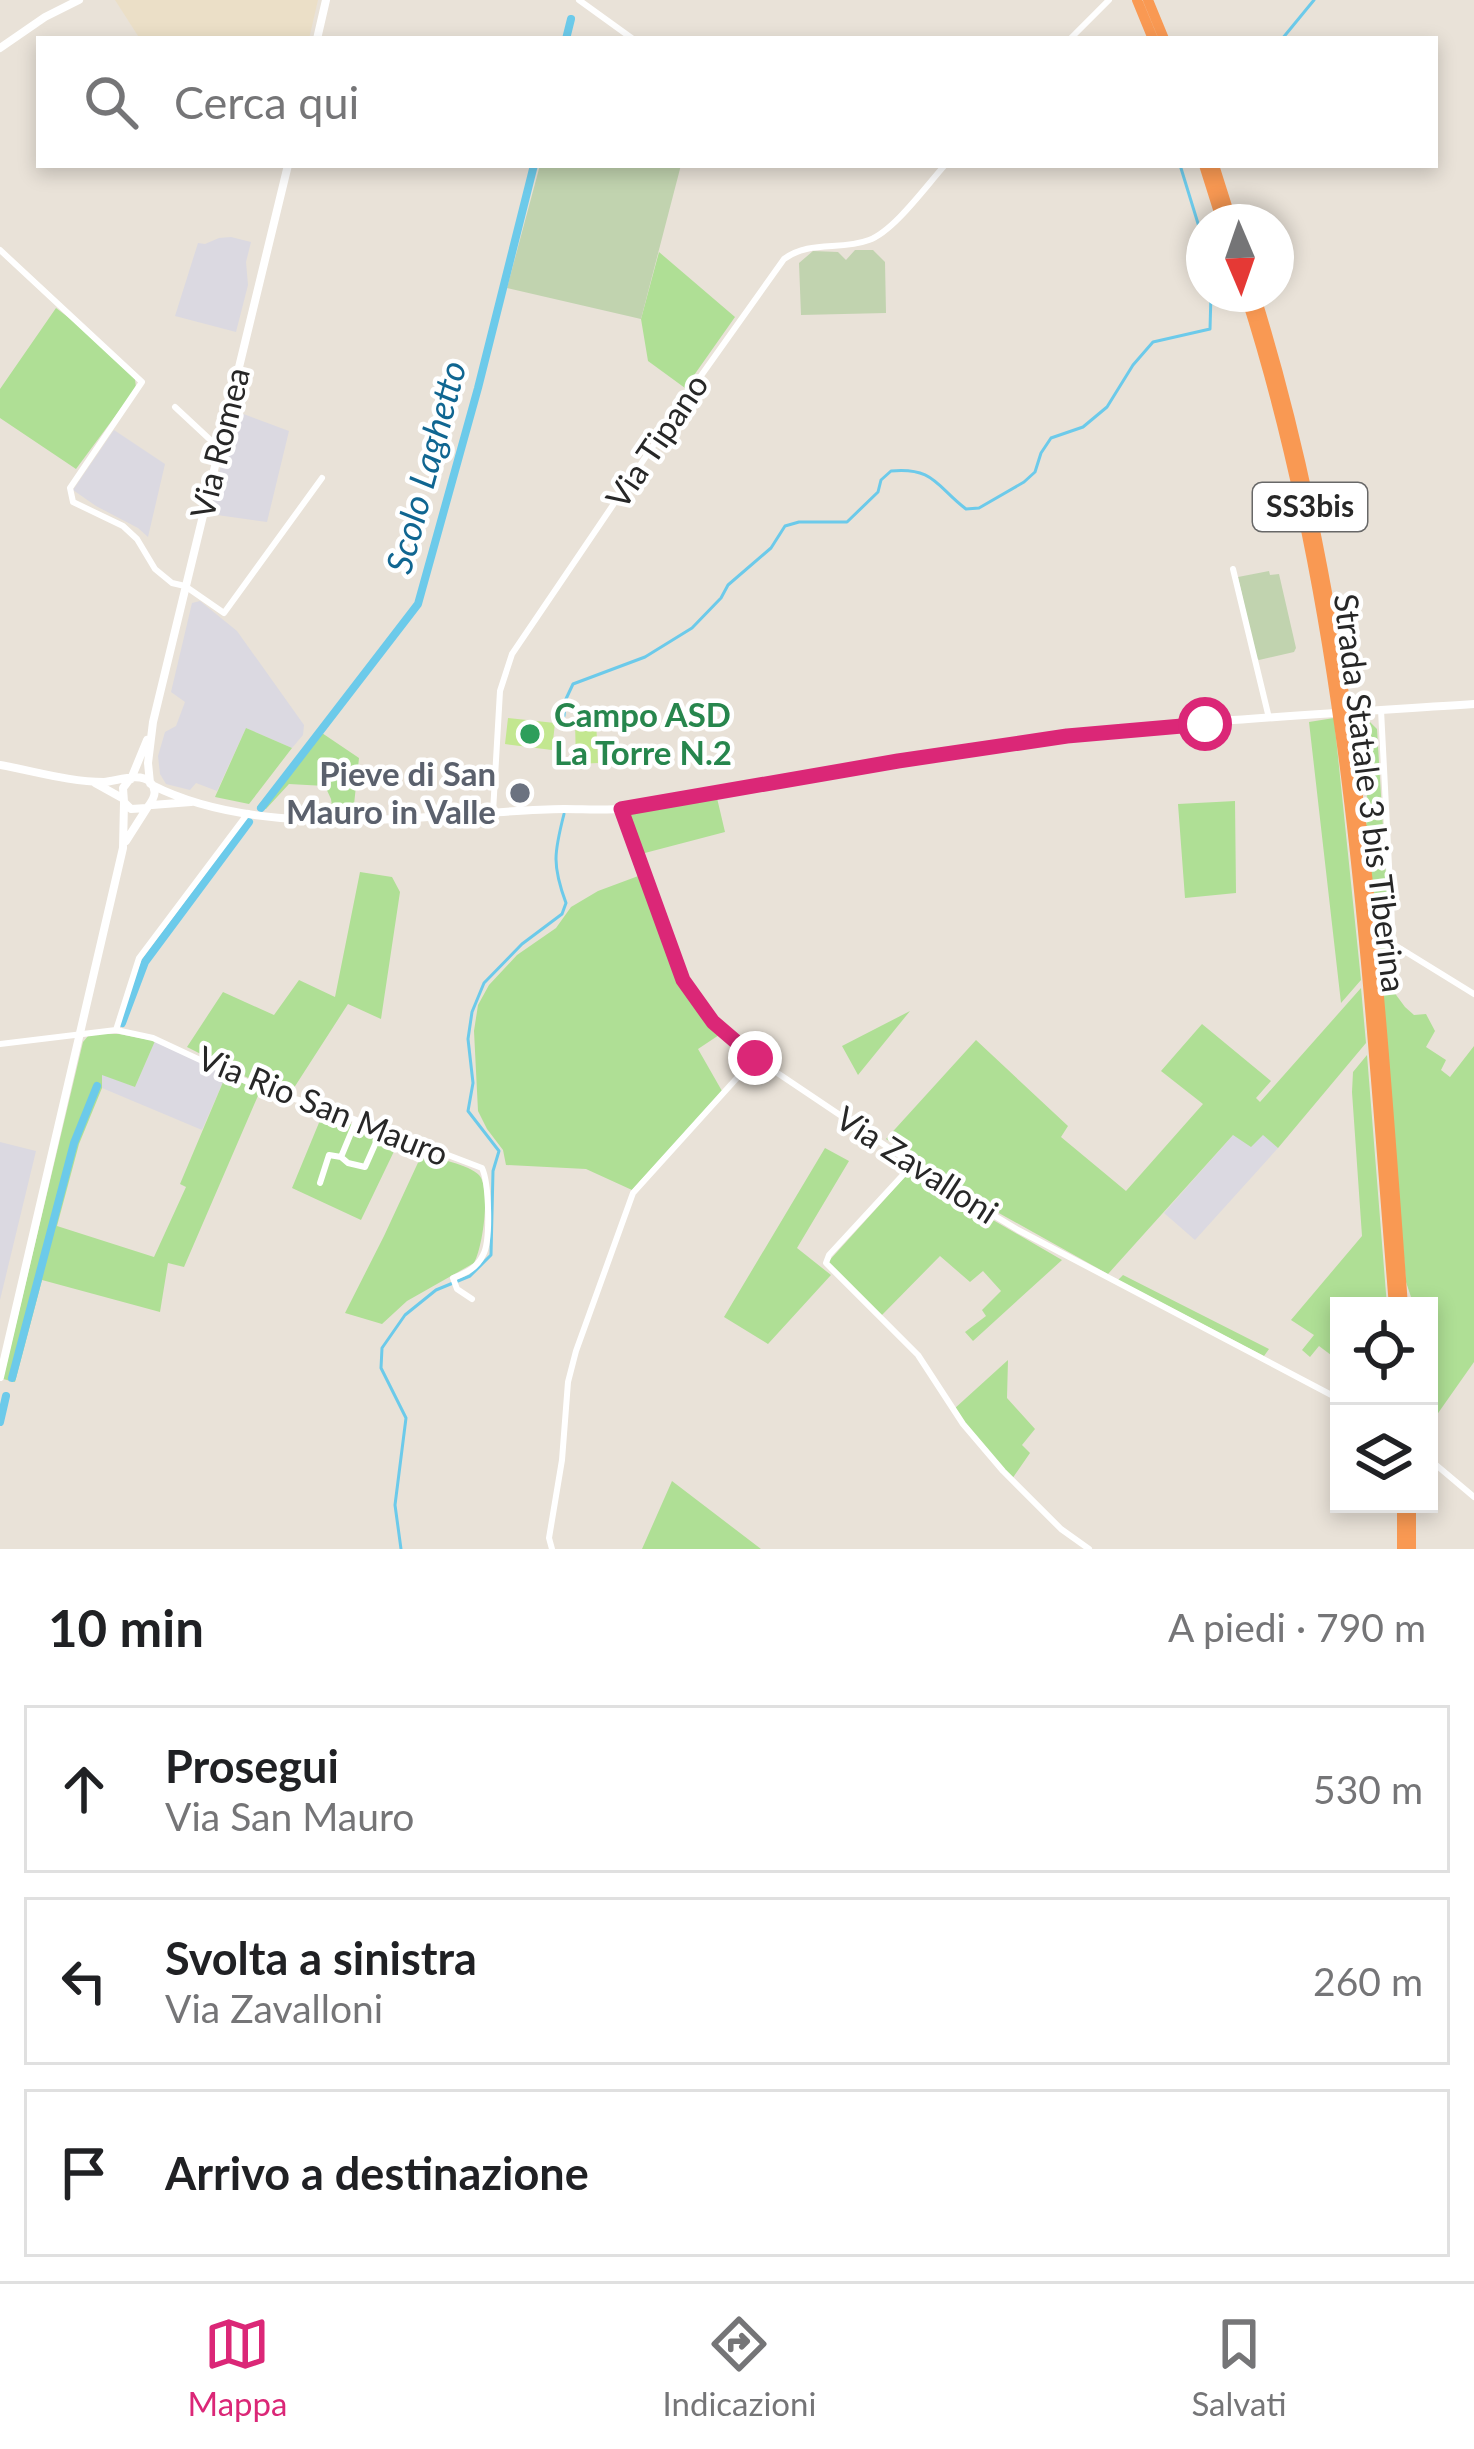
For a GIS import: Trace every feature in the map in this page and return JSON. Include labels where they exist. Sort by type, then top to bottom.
[{"type":"highway","points":[[1136,0],[1152,36]]},
{"type":"highway","points":[[1148,0],[1163,36]]},
{"type":"highway","points":[[1205,168],[1216,204]]},
{"type":"highway","points":[[1215,168],[1226,204]]},
{"type":"highway","name":"Strada Statale 3 bis Tiberina","points":[[1255,312],[1306,484],[1337,681],[1368,932],[1398,1297]]},
{"type":"highway","points":[[1406,1549],[1407,1513]]},
{"type":"main road","points":[[0,48],[68,2],[79,0]]},
{"type":"main road","points":[[318,36],[326,0]]},
{"type":"main road","name":"Via Romea","points":[[151,784],[148,763],[153,722],[287,168]]},
{"type":"main road","points":[[0,765],[88,781],[141,778],[198,802],[248,813],[365,820],[621,809],[1067,736],[1474,704]]},
{"type":"main road","name":"Via Romea","points":[[130,780],[153,722]]},
{"type":"main road","points":[[123,848],[123,788],[130,780]]},
{"type":"main road","points":[[88,781],[131,809],[198,802]]},
{"type":"main road","points":[[0,1377],[123,848],[155,793],[151,784]]},
{"type":"street","points":[[579,0],[629,36]]},
{"type":"street","points":[[1073,36],[1109,0]]},
{"type":"street","name":"Via Tipano","points":[[493,813],[500,691],[512,653],[693,387],[784,259],[806,247],[876,237],[942,168]]},
{"type":"street","points":[[0,250],[142,382],[70,488],[73,502],[123,526],[154,569],[172,583],[185,586],[224,613],[322,478]]},
{"type":"street","points":[[175,407],[219,448]]},
{"type":"street","points":[[1234,569],[1269,718]]},
{"type":"street","points":[[1381,710],[1393,944],[1474,994]]},
{"type":"street","name":"Via Zavalloni","points":[[621,809],[683,980],[713,1022],[755,1058],[1018,1229],[1330,1394]]},
{"type":"street","points":[[116,1030],[139,958],[248,813]]},
{"type":"street","name":"Via Rio San Mauro","points":[[0,1044],[116,1030],[153,1038],[269,1091],[482,1168],[487,1180],[486,1252],[471,1271],[453,1278],[458,1289],[472,1299]]},
{"type":"street","points":[[552,1549],[568,1382],[632,1193],[755,1058]]},
{"type":"street","points":[[341,1157],[356,1120]]},
{"type":"street","points":[[320,1183],[329,1155],[365,1167],[381,1130]]},
{"type":"street","points":[[913,1164],[826,1263],[918,1354],[955,1413],[1003,1472],[1061,1529],[1089,1549]]},
{"type":"street","points":[[1438,1467],[1474,1497]]},
{"type":"shaded area","points":[[115,0],[318,0],[310,36],[138,36]]},
{"type":"shaded area","points":[[231,237],[251,242],[248,285],[236,332],[175,316],[198,243]]},
{"type":"shaded area","points":[[233,410],[289,431],[267,522],[210,514]]},
{"type":"shaded area","points":[[114,430],[165,464],[148,537],[73,490]]},
{"type":"shaded area","points":[[200,601],[237,631],[304,725],[303,735],[292,748],[246,728],[217,791],[196,783],[190,790],[166,784],[158,756],[165,732],[176,726],[185,702],[171,692],[192,603]]},
{"type":"shaded area","points":[[155,1041],[226,1075],[202,1130],[102,1088],[102,1074],[135,1087]]},
{"type":"shaded area","points":[[1234,1134],[1263,1134],[1278,1148],[1195,1240],[1164,1213]]},
{"type":"shaded area","points":[[0,1142],[36,1151],[0,1300]]},
{"type":"green space","points":[[539,168],[680,168],[641,319],[507,288]]},
{"type":"green space","points":[[855,250],[873,250],[885,262],[886,313],[801,315],[799,263],[813,251],[838,252],[846,260]]},
{"type":"green space","points":[[659,252],[735,317],[685,388],[648,361],[641,319]]},
{"type":"green space","points":[[56,308],[135,379],[136,388],[76,469],[0,418],[0,389]]},
{"type":"green space","points":[[1269,571],[1279,574],[1296,648],[1259,660],[1238,577]]},
{"type":"green space","name":"Campo ASD La Torre N.2","points":[[508,718],[555,723],[552,750],[505,744]]},
{"type":"green space","points":[[1334,718],[1361,980],[1341,1003],[1309,722]]},
{"type":"green space","points":[[596,719],[598,763],[576,764],[575,721]]},
{"type":"green space","points":[[1352,719],[1367,719],[1377,729],[1390,943],[1380,955],[1366,785]]},
{"type":"green space","points":[[246,728],[292,748],[249,804],[215,797]]},
{"type":"green space","points":[[319,731],[359,758],[353,814],[333,813],[325,786],[289,784],[266,809],[257,807]]},
{"type":"green space","points":[[717,798],[725,832],[641,854],[626,811]]},
{"type":"green space","points":[[1235,801],[1236,893],[1185,898],[1178,804]]},
{"type":"green space","points":[[360,872],[392,877],[400,892],[381,1019],[348,1004],[290,1094],[187,1047],[223,992],[274,1015],[299,980],[335,997]]},
{"type":"green space","points":[[641,875],[676,975],[719,1035],[698,1049],[722,1091],[632,1190],[586,1169],[506,1165],[503,1150],[478,1111],[474,1031],[478,1005],[489,985],[517,955],[556,928],[571,907]]},
{"type":"green space","points":[[1388,984],[1414,1015],[1426,1014],[1435,1031],[1426,1047],[1446,1060],[1441,1070],[1450,1077],[1474,1046],[1474,1362],[1438,1413],[1438,1297],[1411,1297],[1406,1282],[1381,986]]},
{"type":"green space","points":[[1361,988],[1366,1043],[1278,1148],[1263,1135],[1251,1147],[1233,1135],[1108,1274],[997,1212],[886,1139],[976,1040],[1068,1126],[1061,1137],[1126,1191],[1203,1104],[1161,1071],[1202,1024],[1271,1081],[1256,1098],[1260,1102]]},
{"type":"green space","points":[[910,1011],[858,1075],[842,1046]]},
{"type":"green space","points":[[99,1034],[155,1041],[135,1087],[102,1075],[102,1088],[79,1144],[57,1226],[154,1257],[186,1187],[180,1184],[226,1075],[260,1091],[184,1267],[168,1263],[160,1312],[42,1280],[15,1382],[3,1379],[83,1042]]},
{"type":"green space","points":[[1367,1055],[1386,1297],[1330,1297],[1330,1354],[1319,1346],[1310,1357],[1302,1350],[1314,1335],[1291,1320],[1362,1236],[1353,1072]]},
{"type":"green space","points":[[323,1113],[398,1143],[361,1220],[292,1188]]},
{"type":"green space","points":[[825,1148],[849,1161],[797,1248],[831,1275],[768,1344],[724,1317]]},
{"type":"green space","points":[[422,1154],[468,1168],[483,1182],[484,1218],[474,1263],[407,1301],[382,1324],[345,1313],[384,1236]]},
{"type":"green space","points":[[913,1168],[1062,1260],[973,1341],[965,1332],[986,1316],[982,1310],[1001,1291],[983,1271],[970,1282],[940,1256],[881,1316],[828,1262]]},
{"type":"green space","points":[[1123,1275],[1269,1349],[1264,1356],[1118,1280]]},
{"type":"green space","points":[[1008,1360],[1007,1398],[1035,1429],[1022,1445],[1030,1453],[1012,1479],[954,1409]]},
{"type":"green space","points":[[672,1481],[761,1549],[642,1549]]},
{"type":"waterway","points":[[1284,36],[1314,0]]},
{"type":"waterway","name":"Scolo Laghetto","points":[[567,36],[571,19]]},
{"type":"waterway","name":"Scolo Laghetto","points":[[261,808],[418,604],[533,168]]},
{"type":"waterway","points":[[1181,168],[1192,204]]},
{"type":"waterway","points":[[564,716],[573,684],[645,657],[692,628],[728,585],[771,548],[785,526],[847,522],[878,492],[881,480],[891,471],[926,475],[966,509],[979,508],[1024,482],[1035,472],[1051,438],[1083,427],[1107,407],[1153,342],[1210,329],[1210,312]]},
{"type":"waterway","points":[[401,1549],[395,1505],[406,1418],[381,1368],[382,1348],[405,1315],[436,1290],[470,1276],[491,1255],[493,1171],[499,1151],[468,1111],[473,1083],[468,1039],[472,1012],[484,983],[522,944],[562,914],[566,903],[556,859],[564,814]]},
{"type":"waterway","name":"Scolo Laghetto","points":[[122,1023],[145,962],[249,822]]},
{"type":"waterway","name":"Scolo Laghetto","points":[[12,1378],[74,1143],[97,1086]]},
{"type":"waterway","name":"Scolo Laghetto","points":[[0,1422],[6,1396]]},
{"type":"place","name":"Campo ASD La Torre N.2","points":[[530,734]]},
{"type":"place","name":"Pieve di San Mauro in Valle","points":[[520,793]]},
{"type":"route","points":[[755,1058],[713,1022],[683,980],[621,809],[1067,736],[1205,724]]}]
